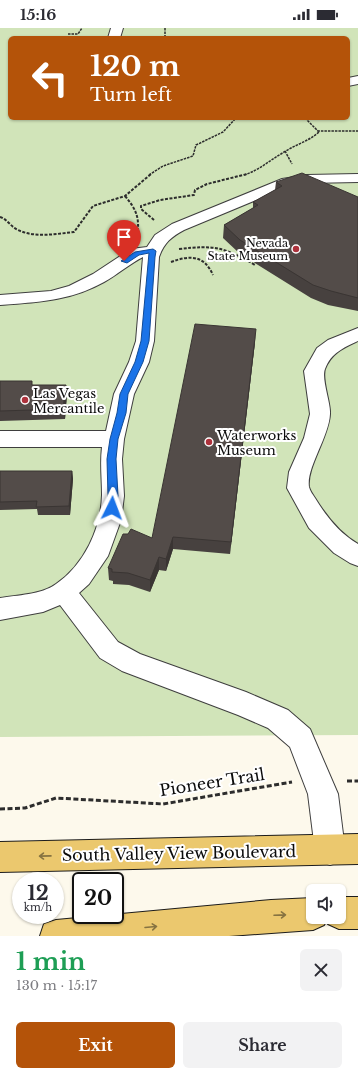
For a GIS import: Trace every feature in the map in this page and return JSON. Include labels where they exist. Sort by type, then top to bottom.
[{"type":"main road","name":"South Valley View Boulevard","points":[[0,857],[344,849]]},
{"type":"main road","points":[[346,913],[358,913]]},
{"type":"main road","points":[[56,936],[270,916],[306,914]]},
{"type":"street","points":[[0,300],[51,296],[75,290],[99,278],[137,253],[147,252],[162,236],[178,227],[287,182],[307,179],[358,178]]},
{"type":"street","points":[[0,609],[43,601],[64,592],[80,577],[100,549],[110,520],[113,496],[111,459],[114,439],[122,413],[124,394],[139,362],[145,341],[147,252]]},
{"type":"street","points":[[358,334],[335,344],[324,352],[314,370],[320,414],[314,438],[300,472],[298,488],[316,522],[342,546],[358,556]]},
{"type":"street","points":[[0,439],[114,439]]},
{"type":"street","points":[[64,592],[109,650],[131,663],[246,704],[278,719],[300,738],[344,849]]},
{"type":"path","points":[[68,34],[78,34],[82,28]]},
{"type":"path","points":[[0,217],[20,232],[30,234],[74,232],[93,206],[125,196],[148,176],[163,166],[193,156],[196,146],[223,132],[234,120]]},
{"type":"path","points":[[308,120],[318,130],[358,131]]},
{"type":"path","points":[[134,206],[141,206],[158,200],[194,195],[195,190],[204,184],[245,175],[260,168],[290,148],[313,139],[319,132],[318,130]]},
{"type":"path","points":[[125,196],[134,206],[147,252],[164,266],[173,261],[187,257],[197,258],[204,261],[211,268],[213,275]]},
{"type":"path","points":[[141,206],[141,209],[155,221]]},
{"type":"path","points":[[147,252],[206,246],[230,251],[256,265]]},
{"type":"path","name":"Pioneer Trail","points":[[0,809],[25,808],[56,798],[163,804],[300,781],[358,781]]},
{"type":"green space","points":[[0,28],[358,28],[358,735],[0,737]]},
{"type":"building","name":"Nevada State Museum","points":[[302,173],[358,197],[358,298],[313,285],[240,240],[224,225],[258,205],[253,202],[282,186],[276,182]]},
{"type":"building","name":"Waterworks Museum","points":[[195,324],[256,329],[231,542],[173,537],[166,559],[159,557],[150,580],[128,573],[112,572],[112,569],[108,568],[123,534],[128,534],[131,529],[152,538]]},
{"type":"building","points":[[0,381],[32,381],[32,385],[66,385],[63,409],[0,411]]},
{"type":"building","points":[[0,471],[72,471],[69,506],[36,507],[37,501],[0,502]]},
{"type":"place","name":"Nevada State Museum","points":[[296,249]]},
{"type":"place","name":"Las Vegas Mercantile","points":[[25,400]]},
{"type":"place","name":"Waterworks Museum","points":[[209,442]]},
{"type":"route","points":[[112,508],[113,496],[111,459],[114,439],[122,413],[124,394],[139,362],[145,341],[146,312],[150,287],[151,257],[153,251],[137,253],[124,261]]}]
